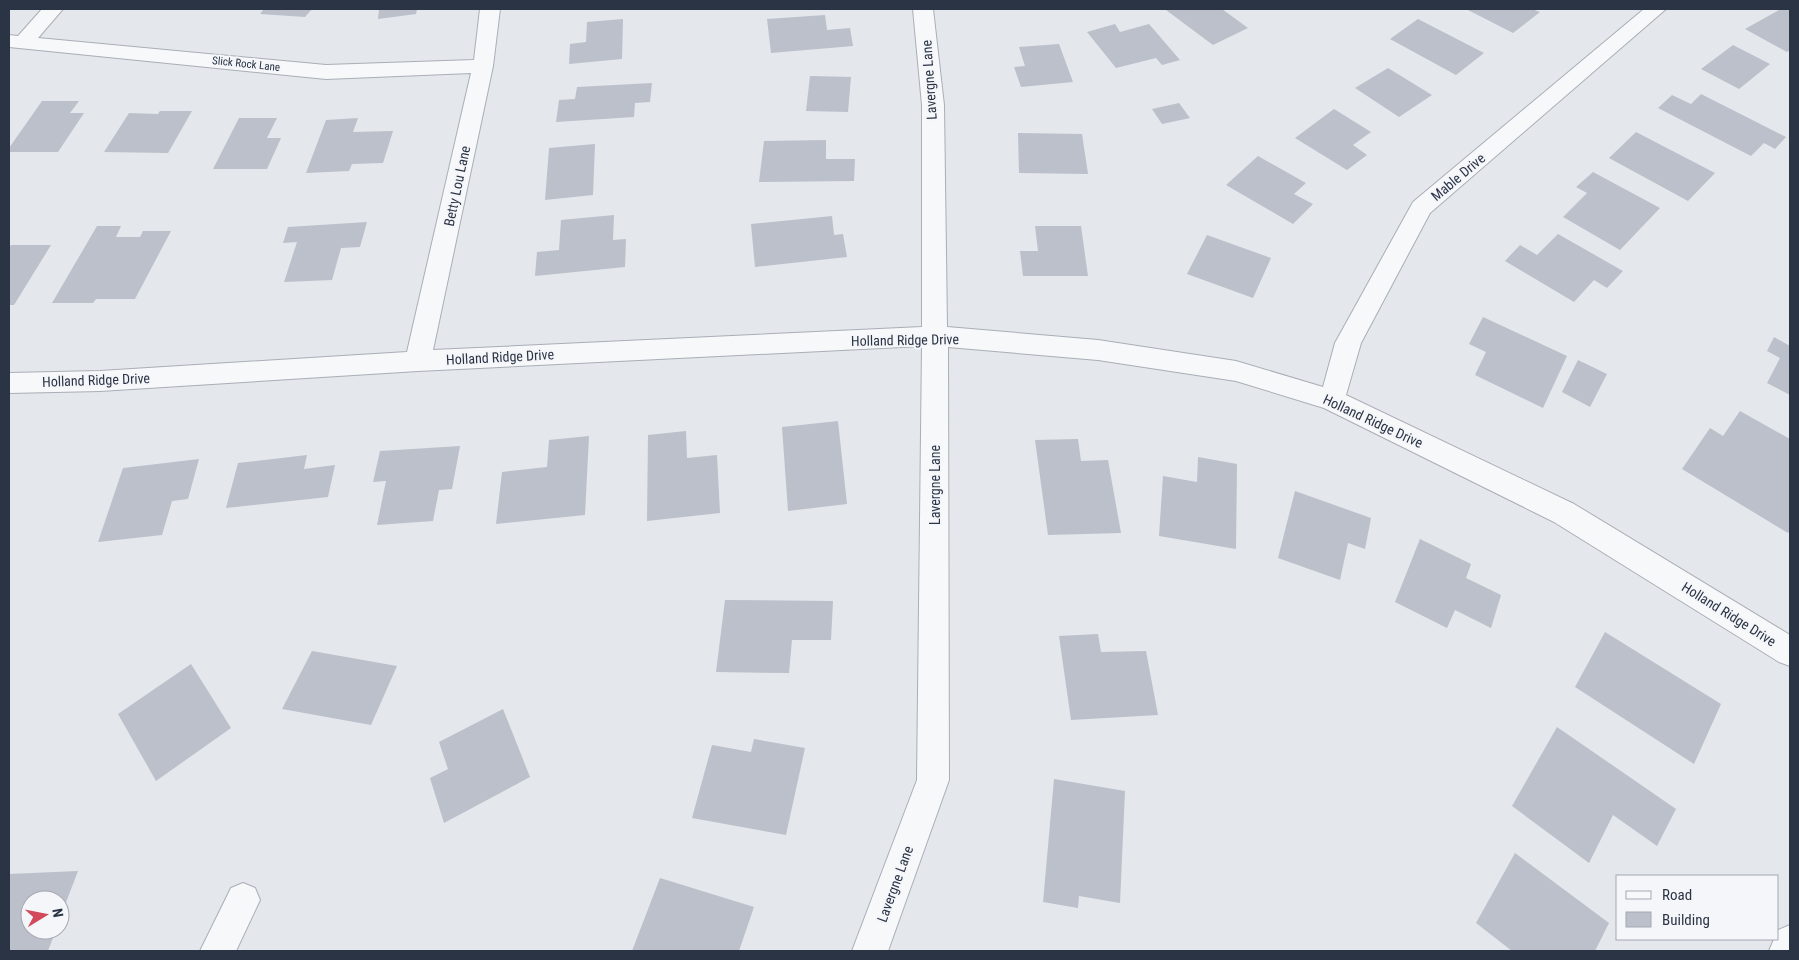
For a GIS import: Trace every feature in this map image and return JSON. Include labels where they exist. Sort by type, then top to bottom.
[{"type":"street","points":[[16,42],[53,9]]},
{"type":"street","name":"Betty Lou Lane","points":[[418,362],[483,66],[490,9]]},
{"type":"street","name":"Lavergne Lane","points":[[870,951],[933,780],[935,336],[932,105],[923,9]]},
{"type":"street","name":"Mable Drive","points":[[1332,400],[1348,343],[1421,208],[1656,9]]},
{"type":"street","name":"Slick Rock Lane","points":[[16,42],[326,72],[483,66]]},
{"type":"street","name":"Holland Ridge Drive","points":[[9,383],[100,381],[418,362],[935,336],[1098,350],[1236,371],[1332,400],[1564,513],[1790,652]]},
{"type":"street","points":[[218,951],[242,900]]},
{"type":"street","points":[[1787,951],[1790,943]]},
{"type":"building","points":[[264,9],[312,9],[305,17],[260,14]]},
{"type":"building","points":[[379,9],[417,9],[416,14],[378,19]]},
{"type":"building","points":[[1222,9],[1248,28],[1213,45],[1166,10]]},
{"type":"building","points":[[1466,9],[1532,9],[1540,12],[1513,33]]},
{"type":"building","points":[[1781,9],[1790,10],[1790,50],[1787,52],[1745,29]]},
{"type":"building","points":[[825,15],[827,30],[850,28],[853,46],[771,53],[767,19]]},
{"type":"building","points":[[623,19],[622,59],[569,64],[570,44],[586,42],[587,22]]},
{"type":"building","points":[[1418,19],[1484,53],[1456,75],[1390,39]]},
{"type":"building","points":[[1115,24],[1120,32],[1149,24],[1180,60],[1162,65],[1156,58],[1116,68],[1087,32]]},
{"type":"building","points":[[1059,44],[1073,82],[1021,87],[1014,67],[1025,66],[1019,47]]},
{"type":"building","points":[[1733,45],[1770,64],[1739,89],[1701,69]]},
{"type":"building","points":[[1388,68],[1432,95],[1399,117],[1355,88]]},
{"type":"building","points":[[810,76],[851,77],[848,112],[806,111]]},
{"type":"building","points":[[652,83],[650,102],[635,103],[634,117],[556,122],[559,100],[575,99],[577,87]]},
{"type":"building","points":[[1701,94],[1786,137],[1775,149],[1764,143],[1751,156],[1658,108],[1672,95],[1691,104]]},
{"type":"building","points":[[42,101],[79,101],[70,113],[84,113],[58,152],[9,152],[9,148]]},
{"type":"building","points":[[1179,103],[1190,118],[1162,124],[1152,109]]},
{"type":"building","points":[[1334,109],[1371,132],[1353,145],[1367,155],[1347,170],[1295,138]]},
{"type":"building","points":[[160,111],[192,111],[168,153],[104,152],[129,113],[158,114]]},
{"type":"building","points":[[239,118],[277,118],[267,138],[281,138],[267,169],[213,169]]},
{"type":"building","points":[[358,118],[353,132],[393,131],[383,163],[352,164],[349,171],[306,173],[326,120]]},
{"type":"building","points":[[1636,132],[1715,173],[1688,201],[1609,158]]},
{"type":"building","points":[[1018,133],[1082,134],[1088,174],[1019,173]]},
{"type":"building","points":[[826,140],[826,159],[855,159],[854,181],[759,182],[764,141]]},
{"type":"building","points":[[595,144],[593,195],[545,200],[549,148]]},
{"type":"building","points":[[1258,156],[1306,183],[1294,194],[1313,204],[1293,224],[1226,185]]},
{"type":"building","points":[[1593,172],[1660,208],[1620,250],[1563,217],[1587,193],[1576,187]]},
{"type":"building","points":[[614,215],[613,240],[626,239],[625,267],[535,276],[537,252],[559,250],[561,220]]},
{"type":"building","points":[[832,216],[834,235],[843,234],[847,257],[755,267],[751,224]]},
{"type":"building","points":[[367,222],[360,247],[341,248],[332,280],[284,282],[297,242],[283,243],[288,227]]},
{"type":"building","points":[[97,226],[121,226],[116,237],[140,237],[143,231],[171,231],[135,299],[96,299],[93,303],[52,303]]},
{"type":"building","points":[[1035,226],[1081,226],[1088,276],[1023,276],[1020,251],[1038,251]]},
{"type":"building","points":[[1558,234],[1623,271],[1607,288],[1594,280],[1574,302],[1505,261],[1520,245],[1537,255]]},
{"type":"building","points":[[1207,235],[1271,258],[1253,298],[1187,274]]},
{"type":"building","points":[[11,245],[51,245],[14,305],[9,305],[9,248]]},
{"type":"building","points":[[1483,317],[1567,356],[1543,408],[1475,375],[1486,352],[1469,344]]},
{"type":"building","points":[[1774,337],[1790,346],[1790,395],[1767,383],[1780,358],[1767,351]]},
{"type":"building","points":[[1578,360],[1607,374],[1590,407],[1562,392]]},
{"type":"building","points":[[1740,411],[1790,439],[1790,530],[1788,533],[1682,469],[1710,428],[1723,436]]},
{"type":"building","points":[[838,421],[847,504],[788,511],[782,427]]},
{"type":"building","points":[[686,431],[687,458],[717,455],[720,513],[647,521],[648,435]]},
{"type":"building","points":[[589,436],[585,515],[496,524],[502,472],[547,467],[549,440]]},
{"type":"building","points":[[1078,439],[1081,461],[1108,460],[1121,533],[1048,535],[1035,440]]},
{"type":"building","points":[[460,446],[452,489],[439,490],[433,521],[377,525],[386,481],[373,482],[380,451]]},
{"type":"building","points":[[307,455],[304,469],[335,465],[328,497],[226,508],[238,463]]},
{"type":"building","points":[[1198,457],[1237,464],[1236,549],[1159,536],[1163,476],[1197,482]]},
{"type":"building","points":[[199,459],[188,499],[172,501],[162,535],[98,542],[123,468]]},
{"type":"building","points":[[1295,491],[1371,518],[1365,549],[1348,543],[1340,580],[1278,558]]},
{"type":"building","points":[[1420,539],[1471,564],[1466,578],[1501,595],[1491,628],[1455,610],[1447,628],[1395,602]]},
{"type":"building","points":[[725,600],[833,601],[831,640],[792,640],[789,673],[716,672]]},
{"type":"building","points":[[1605,632],[1721,704],[1694,764],[1575,687]]},
{"type":"building","points":[[1098,634],[1101,652],[1146,651],[1158,715],[1071,720],[1059,636]]},
{"type":"building","points":[[312,651],[397,666],[371,725],[282,709]]},
{"type":"building","points":[[191,664],[231,728],[156,781],[118,714]]},
{"type":"building","points":[[503,709],[530,777],[444,823],[430,778],[448,769],[439,742]]},
{"type":"building","points":[[1557,727],[1676,809],[1657,846],[1613,815],[1589,863],[1512,806]]},
{"type":"building","points":[[754,739],[805,748],[786,835],[692,818],[712,745],[751,752]]},
{"type":"building","points":[[1054,779],[1125,791],[1120,903],[1079,896],[1078,908],[1043,902]]},
{"type":"building","points":[[1515,853],[1609,923],[1595,951],[1512,951],[1476,923]]},
{"type":"building","points":[[78,871],[70,892],[70,890],[20,890],[20,940],[52,940],[48,951],[9,951],[9,874]]},
{"type":"building","points":[[660,878],[754,907],[739,951],[632,951]]}]
